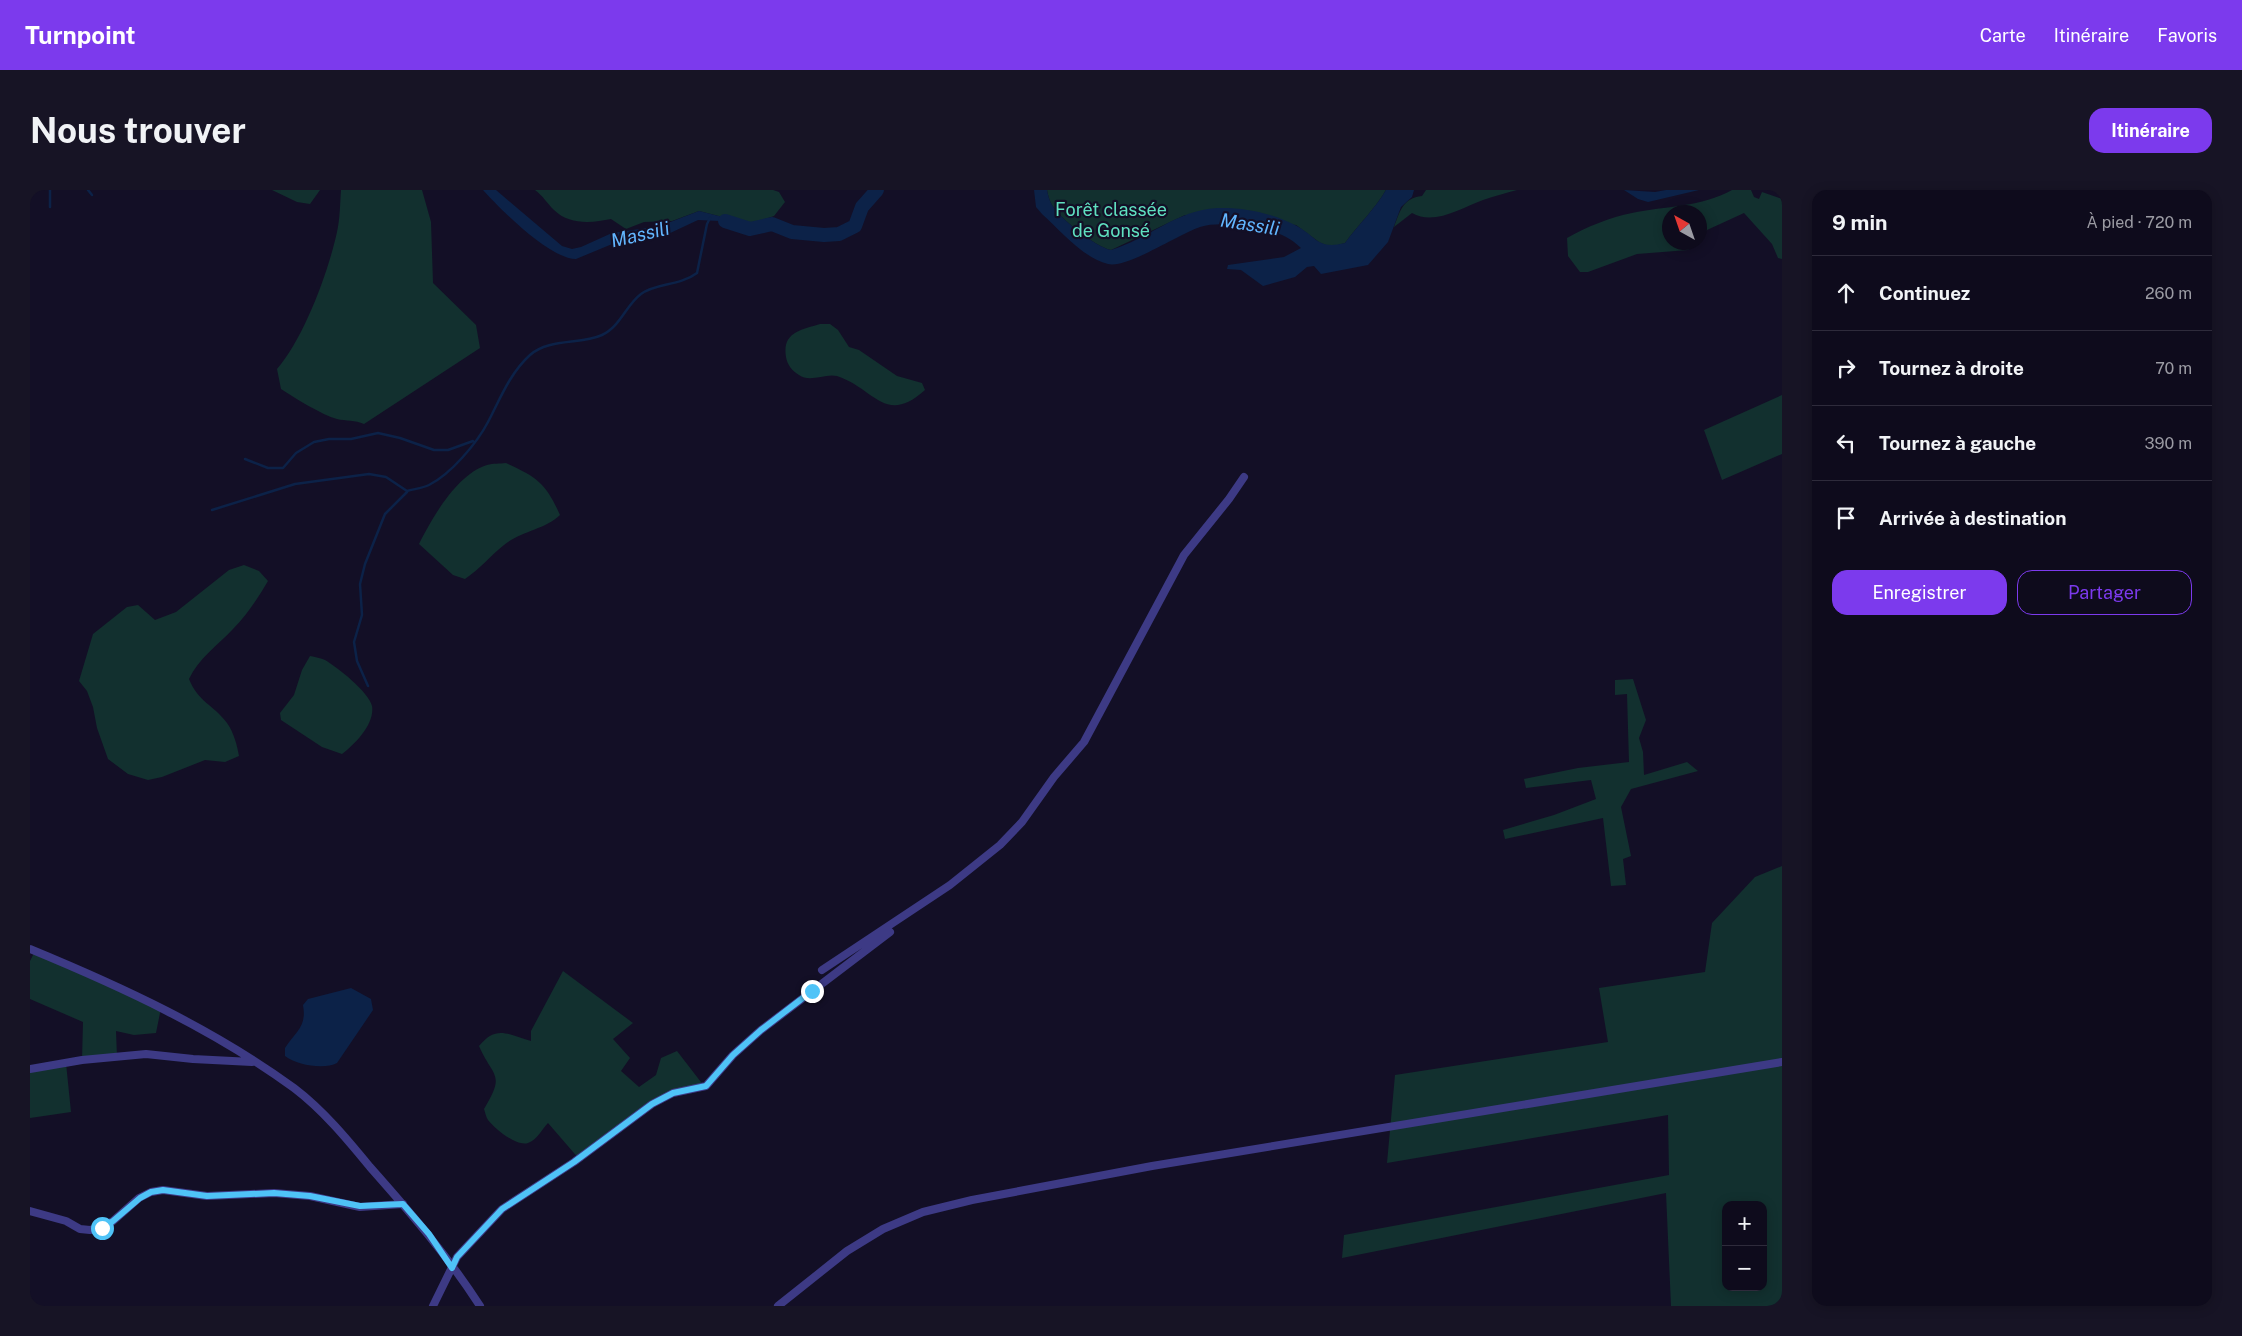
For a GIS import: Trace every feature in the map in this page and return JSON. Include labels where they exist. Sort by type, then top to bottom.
[{"type":"street","points":[[822,970],[950,885],[1000,845],[1022,822],[1054,777],[1084,742],[1184,555],[1229,499],[1244,477]]},
{"type":"street","points":[[433,1306],[457,1257],[502,1209],[574,1162],[652,1104],[673,1093],[706,1086],[733,1055],[761,1030],[894,929]]},
{"type":"street","points":[[30,949],[138,996],[254,1062],[318,1108],[429,1234],[480,1306]]},
{"type":"street","points":[[30,1069],[82,1060],[146,1054],[193,1059],[254,1062]]},
{"type":"street","points":[[778,1306],[854,1246],[882,1229],[923,1212],[939,1208],[1152,1166],[1782,1062]]},
{"type":"street","points":[[32,1212],[66,1221],[80,1229],[102,1228],[140,1198],[151,1192],[163,1190],[207,1196],[274,1193],[310,1196],[360,1206],[403,1204]]},
{"type":"green space","points":[[272,190],[320,190],[310,204],[297,202]]},
{"type":"green space","points":[[341,190],[422,190],[431,222],[433,283],[476,325],[480,348],[364,424],[331,417],[287,393],[281,389],[277,369],[287,356],[305,323],[328,266],[337,232]]},
{"type":"green space","points":[[535,190],[773,190],[779,192],[785,202],[774,216],[756,222],[742,222],[699,211],[672,221],[644,222],[626,229],[611,219],[581,222],[560,215]]},
{"type":"green space","name":"Forêt classée de Gonsé","points":[[1047,190],[1386,190],[1345,243],[1330,247],[1319,242],[1296,225],[1185,215],[1111,250],[1097,244],[1062,218],[1052,205]]},
{"type":"green space","points":[[1426,190],[1517,190],[1438,217],[1420,217],[1412,213],[1394,227],[1400,211],[1406,202],[1422,196]]},
{"type":"green space","points":[[1732,190],[1751,190],[1754,197],[1759,199],[1762,192],[1782,199],[1782,259],[1778,258],[1772,244],[1744,213],[1707,230],[1707,205],[1683,205],[1720,196]]},
{"type":"green space","points":[[1662,208],[1662,250],[1688,250],[1637,254],[1588,272],[1580,272],[1568,256],[1567,238],[1599,223],[1632,213]]},
{"type":"green space","points":[[820,324],[830,324],[838,330],[849,347],[859,350],[897,376],[922,383],[925,390],[900,405],[889,405],[837,376],[808,378],[799,375],[787,362],[787,342],[794,333]]},
{"type":"green space","points":[[1782,395],[1782,454],[1722,480],[1704,430]]},
{"type":"green space","points":[[506,463],[539,482],[550,495],[560,515],[547,524],[511,540],[465,579],[453,575],[419,544],[438,510],[466,477],[487,465]]},
{"type":"green space","points":[[244,565],[259,571],[268,581],[243,618],[203,659],[189,679],[197,693],[227,723],[235,739],[239,756],[225,762],[205,760],[162,777],[148,780],[128,774],[108,759],[97,728],[93,707],[87,691],[79,681],[93,634],[127,607],[138,605],[155,620],[176,612],[229,570]]},
{"type":"green space","points":[[310,656],[325,660],[344,674],[359,687],[370,700],[372,706],[370,720],[363,733],[342,754],[322,747],[281,720],[280,713],[294,695],[302,670]]},
{"type":"green space","points":[[1633,679],[1646,720],[1639,738],[1643,752],[1644,775],[1687,762],[1698,771],[1631,789],[1621,807],[1631,856],[1623,859],[1626,885],[1611,886],[1603,818],[1505,839],[1503,830],[1554,815],[1596,799],[1591,780],[1526,788],[1524,779],[1578,768],[1629,762],[1627,694],[1615,695],[1615,680]]},
{"type":"green space","points":[[1782,866],[1782,1306],[1671,1306],[1666,1193],[1342,1258],[1344,1235],[1669,1175],[1668,1115],[1387,1163],[1395,1075],[1608,1042],[1599,988],[1705,972],[1712,923],[1755,877]]},
{"type":"green space","points":[[35,951],[161,1008],[156,1033],[134,1035],[116,1031],[117,1057],[82,1060],[83,1022],[30,999],[30,961]]},
{"type":"green space","points":[[563,971],[633,1023],[613,1039],[630,1058],[621,1071],[639,1087],[656,1075],[661,1058],[677,1051],[704,1086],[678,1092],[654,1106],[580,1160],[548,1123],[534,1139],[523,1144],[512,1140],[496,1128],[488,1120],[484,1109],[491,1097],[496,1082],[493,1071],[479,1046],[485,1039],[497,1033],[509,1034],[531,1041],[531,1031]]},
{"type":"green space","points":[[66,1063],[71,1112],[30,1118],[30,1069]]},
{"type":"water","points":[[483,190],[496,190],[562,246],[572,249],[612,233],[660,226],[699,211],[742,222],[744,230],[720,221],[698,220],[666,235],[617,242],[576,259],[565,257],[553,251],[526,232]]},
{"type":"water","points":[[1034,190],[1047,190],[1052,205],[1062,218],[1097,244],[1111,250],[1138,239],[1176,219],[1202,210],[1217,208],[1247,210],[1267,214],[1295,225],[1317,241],[1328,245],[1335,245],[1345,243],[1386,190],[1414,190],[1412,197],[1401,207],[1388,242],[1368,265],[1321,274],[1314,266],[1307,267],[1295,277],[1263,286],[1241,270],[1227,269],[1228,265],[1284,257],[1301,248],[1279,234],[1260,228],[1240,225],[1206,225],[1127,261],[1108,264],[1081,250],[1042,214],[1036,207]]},
{"type":"water","points":[[1624,190],[1655,192],[1699,190],[1648,202],[1638,199]]},
{"type":"water","points":[[351,988],[371,999],[373,1010],[337,1063],[325,1066],[311,1066],[296,1062],[285,1056],[285,1048],[302,1024],[303,1005],[308,999]]},
{"type":"waterway","points":[[50,190],[50,207]]},
{"type":"waterway","points":[[88,190],[92,195]]},
{"type":"waterway","name":"Massili","points":[[725,221],[750,229],[772,224],[792,232],[824,235],[839,234],[855,226],[862,207],[877,190]]},
{"type":"waterway","points":[[212,510],[295,484],[369,474],[386,477],[407,491],[429,485],[454,466],[470,448],[488,422],[511,378],[530,355],[546,346],[602,335],[614,327],[631,304],[647,290],[683,280],[697,273],[707,224],[710,218]]},
{"type":"waterway","points":[[245,459],[268,468],[283,468],[296,453],[314,442],[329,439],[351,439],[378,433],[400,438],[434,450],[448,450],[473,441]]},
{"type":"waterway","points":[[368,686],[357,661],[354,642],[362,615],[360,584],[365,564],[385,514],[407,492]]},
{"type":"route","points":[[102,1228],[140,1198],[151,1192],[163,1190],[207,1196],[274,1193],[310,1196],[360,1206],[403,1204],[429,1234],[452,1268],[457,1257],[502,1209],[574,1162],[652,1104],[673,1093],[706,1086],[733,1055],[761,1030],[812,991]]}]
